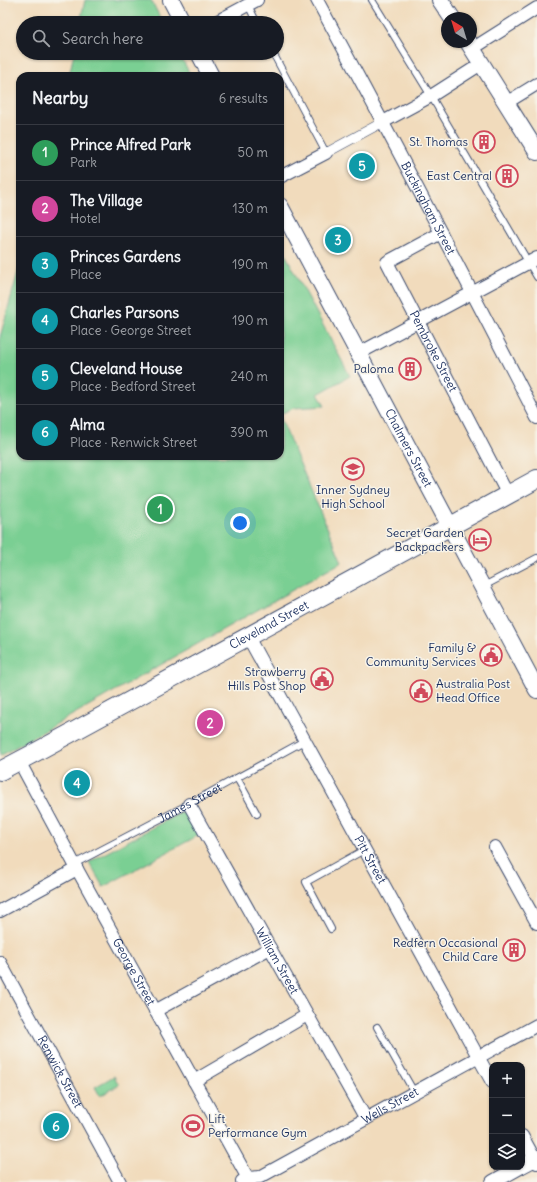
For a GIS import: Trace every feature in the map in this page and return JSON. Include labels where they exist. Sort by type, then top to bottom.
[{"type":"main road","points":[[171,0],[179,16]]},
{"type":"main road","points":[[440,0],[448,12]]},
{"type":"main road","points":[[472,48],[537,152]]},
{"type":"main road","points":[[203,60],[209,72]]},
{"type":"main road","name":"Chalmers Street","points":[[284,213],[537,690]]},
{"type":"main road","name":"Cleveland Street","points":[[0,771],[537,479]]},
{"type":"street","name":"Buckingham Street","points":[[317,0],[473,292],[537,418]]},
{"type":"street","points":[[226,16],[250,2]]},
{"type":"street","points":[[477,41],[537,8]]},
{"type":"street","points":[[284,175],[431,96],[481,64]]},
{"type":"street","points":[[506,103],[537,84]]},
{"type":"street","name":"Pembroke Street","points":[[441,233],[387,262],[508,495]]},
{"type":"street","points":[[358,352],[367,349],[533,260]]},
{"type":"street","name":"Pitt Street","points":[[248,637],[489,1077]]},
{"type":"street","name":"George Street","points":[[20,761],[194,1081],[246,1181]]},
{"type":"street","name":"William Street","points":[[189,804],[366,1119]]},
{"type":"street","points":[[495,846],[537,923]]},
{"type":"street","name":"James Street","points":[[1,909],[76,866]]},
{"type":"street","points":[[155,1011],[270,948]]},
{"type":"street","name":"Renwick Street","points":[[0,962],[120,1182]]},
{"type":"street","points":[[194,1081],[307,1015]]},
{"type":"street","name":"Wells Street","points":[[246,1181],[260,1177],[537,1025]]},
{"type":"street","points":[[525,1141],[536,1160],[525,1164]]},
{"type":"street","points":[[493,1182],[514,1170]]},
{"type":"lane","points":[[372,0],[533,260],[537,277]]},
{"type":"lane","points":[[250,2],[255,16]]},
{"type":"lane","points":[[277,60],[283,72]]},
{"type":"lane","points":[[284,74],[326,153]]},
{"type":"lane","points":[[482,587],[537,558]]},
{"type":"lane","name":"James Street","points":[[76,866],[304,740]]},
{"type":"lane","points":[[237,778],[257,814]]},
{"type":"lane","points":[[331,929],[306,882],[364,850]]},
{"type":"lane","points":[[377,1027],[414,1092]]},
{"type":"green space","points":[[85,0],[151,0],[159,16],[82,16]]},
{"type":"green space","points":[[72,60],[183,60],[189,72],[70,72]]},
{"type":"green space","points":[[284,252],[350,376],[318,394],[325,406],[294,408],[284,412]]},
{"type":"green space","points":[[16,279],[16,460],[284,460],[284,426],[342,562],[0,756],[0,337]]},
{"type":"green space","points":[[187,809],[201,834],[103,887],[89,862]]},
{"type":"green space","points":[[114,1076],[119,1085],[100,1096],[95,1087]]},
{"type":"place","name":"St. Thomas","points":[[484,142]]},
{"type":"place","name":"Cleveland House","points":[[362,166]]},
{"type":"place","name":"East Central","points":[[507,176]]},
{"type":"place","name":"Princes Gardens","points":[[338,240]]},
{"type":"place","name":"Paloma","points":[[410,369]]},
{"type":"place","name":"Inner Sydney High School","points":[[353,469]]},
{"type":"place","name":"Prince Alfred Park","points":[[160,509]]},
{"type":"place","name":"Secret Garden Backpackers","points":[[480,540]]},
{"type":"place","name":"Family & Community Services","points":[[491,655]]},
{"type":"place","name":"Strawberry Hills Post Shop","points":[[322,679]]},
{"type":"place","name":"Australia Post Head Office","points":[[421,691]]},
{"type":"place","name":"The Village","points":[[210,723]]},
{"type":"place","name":"Charles Parsons","points":[[77,783]]},
{"type":"place","name":"Redfern Occasional Child Care","points":[[514,950]]},
{"type":"place","name":"Alma","points":[[56,1126]]},
{"type":"place","name":"Lift Performance Gym","points":[[193,1126]]}]
